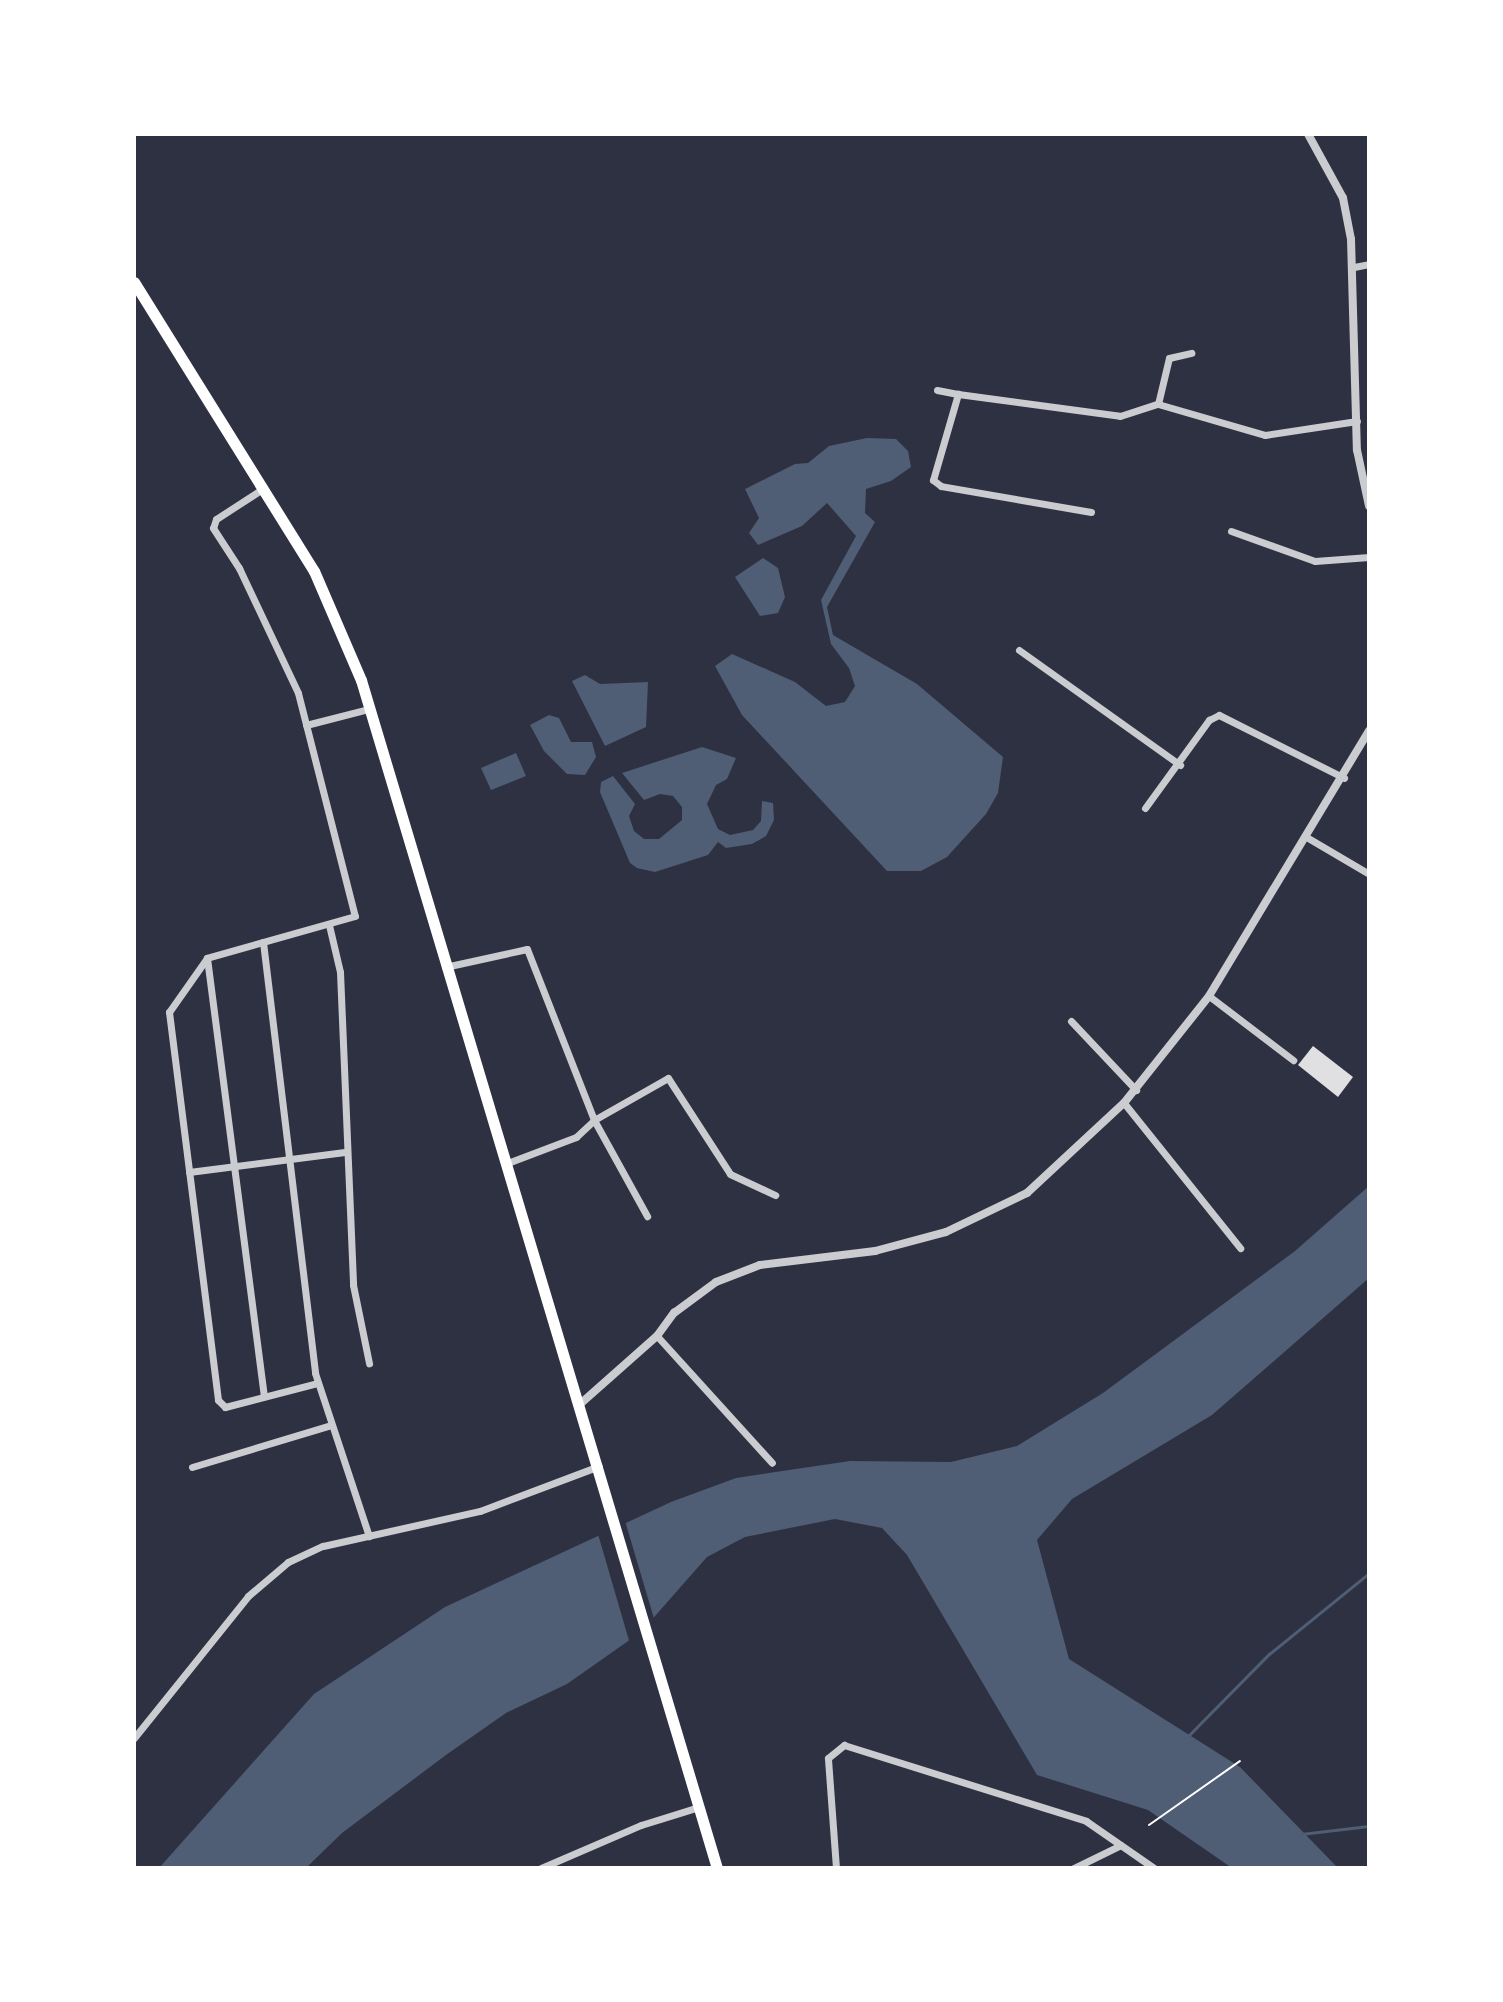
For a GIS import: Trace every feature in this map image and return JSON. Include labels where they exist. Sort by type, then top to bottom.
[{"type":"highway","points":[[134,282],[264,488],[335,614],[369,709],[444,967],[599,1466],[717,1868]]},
{"type":"street","points":[[1308,134],[1343,198],[1354,267],[1357,450],[1369,506]]},
{"type":"street","points":[[1354,267],[1369,264]]},
{"type":"street","points":[[1158,404],[1169,358],[1191,353]]},
{"type":"street","points":[[937,390],[1120,416],[1158,404],[1265,435],[1357,421]]},
{"type":"street","points":[[958,394],[933,480],[941,486],[1091,512]]},
{"type":"street","points":[[264,488],[212,525],[272,632],[306,725],[355,916],[207,958],[169,1012],[218,1400],[225,1407],[318,1383]]},
{"type":"street","points":[[1231,531],[1291,556],[1315,561],[1369,557]]},
{"type":"street","points":[[1019,650],[1180,765]]},
{"type":"street","points":[[306,725],[369,709]]},
{"type":"street","points":[[1145,808],[1180,765],[1209,720],[1219,715],[1344,778]]},
{"type":"street","points":[[579,1405],[657,1336],[674,1313],[716,1282],[760,1265],[875,1251],[984,1218],[1027,1193],[1124,1103],[1209,996],[1308,838],[1369,731]]},
{"type":"street","points":[[1308,838],[1369,874]]},
{"type":"street","points":[[329,925],[340,972],[345,1152],[353,1285],[369,1363]]},
{"type":"street","points":[[263,942],[318,1383],[369,1536]]},
{"type":"street","points":[[444,967],[527,949],[594,1120],[647,1216]]},
{"type":"street","points":[[207,958],[264,1396]]},
{"type":"street","points":[[1209,996],[1293,1060]]},
{"type":"street","points":[[1071,1021],[1136,1090]]},
{"type":"street","points":[[505,1164],[576,1137],[594,1120],[668,1078],[730,1174],[775,1195]]},
{"type":"street","points":[[1124,1103],[1240,1248]]},
{"type":"street","points":[[189,1172],[345,1152]]},
{"type":"street","points":[[657,1336],[772,1463]]},
{"type":"street","points":[[192,1467],[331,1425]]},
{"type":"street","points":[[134,1738],[248,1596],[288,1562],[323,1546],[480,1511],[599,1466]]},
{"type":"street","points":[[836,1868],[828,1758],[844,1745],[1086,1821],[1154,1868]]},
{"type":"street","points":[[541,1868],[641,1825],[699,1807]]},
{"type":"street","points":[[1074,1868],[1121,1845]]},
{"type":"path","points":[[1149,1825],[1240,1761]]},
{"type":"water","points":[[867,438],[896,439],[908,451],[911,467],[891,481],[866,489],[865,513],[875,522],[827,607],[833,635],[917,684],[1003,757],[998,793],[986,814],[947,857],[921,871],[887,871],[742,715],[715,666],[732,654],[795,682],[826,706],[845,702],[855,686],[849,668],[831,644],[821,600],[856,536],[827,503],[802,526],[758,545],[749,533],[759,518],[745,489],[795,464],[808,463],[829,446]]},
{"type":"water","points":[[763,558],[778,568],[785,597],[778,613],[760,616],[735,577]]},
{"type":"water","points":[[585,675],[600,684],[648,682],[646,727],[605,746],[572,681]]},
{"type":"water","points":[[549,715],[559,718],[571,742],[592,742],[596,757],[585,775],[567,774],[544,751],[530,725]]},
{"type":"water","points":[[702,747],[736,758],[727,779],[716,785],[707,804],[718,829],[730,835],[753,830],[761,821],[762,801],[773,803],[774,820],[766,836],[752,844],[726,848],[718,842],[708,855],[655,872],[637,868],[630,863],[600,792],[601,782],[613,776],[635,804],[629,816],[634,831],[644,839],[659,839],[682,820],[682,807],[673,796],[660,794],[644,800],[622,773]]},
{"type":"water","points":[[516,753],[526,776],[491,790],[481,768]]},
{"type":"water","points":[[1369,1186],[1369,1278],[1212,1415],[1072,1499],[1037,1540],[1069,1659],[1240,1767],[1338,1868],[1232,1868],[1148,1810],[1037,1775],[907,1555],[882,1528],[835,1519],[745,1537],[707,1557],[641,1632],[567,1684],[506,1713],[446,1755],[342,1833],[306,1868],[159,1868],[314,1694],[445,1607],[671,1502],[736,1478],[850,1461],[951,1462],[1017,1446],[1103,1393],[1295,1251]]},
{"type":"pier","points":[[625,1521],[655,1622],[630,1644],[598,1534]]},
{"type":"building","points":[[1313,1046],[1353,1077],[1338,1097],[1298,1065]]},
{"type":"waterway","points":[[1188,1736],[1269,1654],[1369,1573]]},
{"type":"waterway","points":[[1301,1834],[1369,1826]]}]
